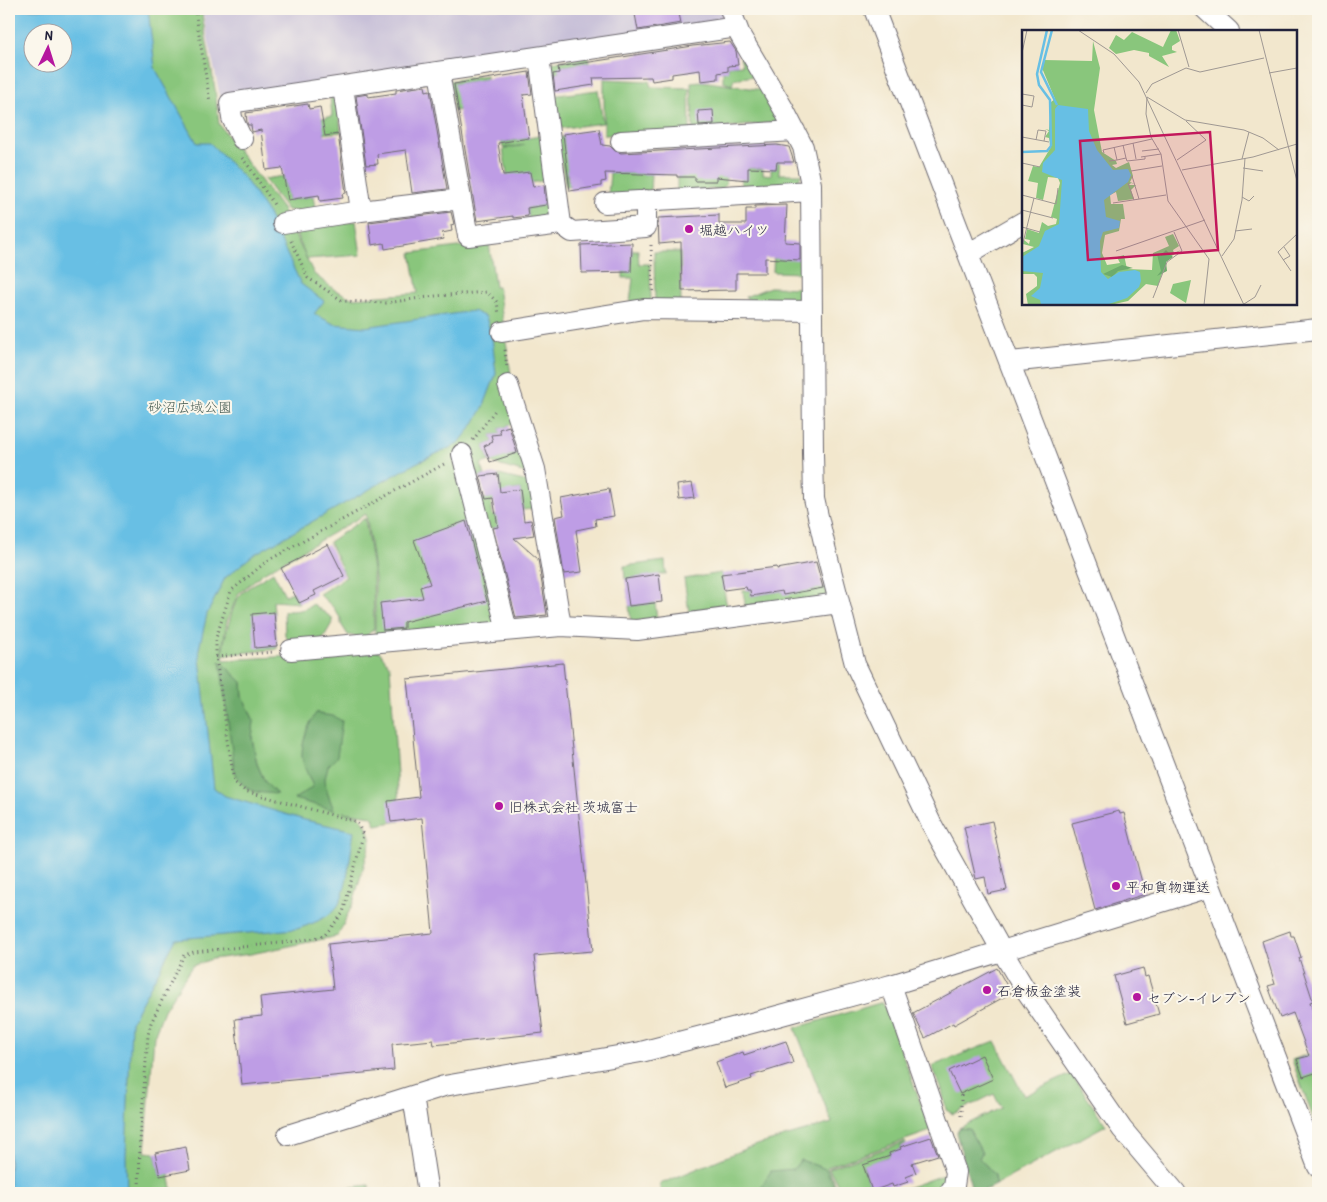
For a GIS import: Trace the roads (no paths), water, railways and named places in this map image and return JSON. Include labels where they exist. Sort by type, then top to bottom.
[{"type":"street","points":[[874,9],[1318,1168]]},
{"type":"street","points":[[1204,9],[1228,30]]},
{"type":"street","points":[[240,147],[232,118],[220,105],[540,57],[734,18],[803,147],[811,190],[814,499],[855,664],[930,823],[1023,986],[1122,1129],[1176,1193]]},
{"type":"street","points":[[540,57],[562,224],[572,232],[646,227],[646,200]]},
{"type":"street","points":[[439,72],[468,236],[562,224]]},
{"type":"street","points":[[343,86],[361,211]]},
{"type":"street","points":[[620,141],[795,131]]},
{"type":"street","points":[[605,202],[811,190]]},
{"type":"street","points":[[283,223],[461,199]]},
{"type":"street","points":[[968,254],[1022,223]]},
{"type":"street","points":[[502,332],[644,309],[812,311]]},
{"type":"street","points":[[1010,362],[1318,329]]},
{"type":"street","points":[[508,385],[535,469],[561,626]]},
{"type":"street","points":[[462,454],[507,630]]},
{"type":"street","points":[[291,650],[561,626],[637,630],[839,603]]},
{"type":"street","points":[[288,1135],[444,1086],[641,1052],[891,985],[1210,887]]},
{"type":"street","points":[[891,985],[956,1172],[954,1186],[949,1193]]},
{"type":"street","points":[[413,1096],[428,1193]]},
{"type":"water","name":"砂沼広域公園","points":[[9,9],[148,9],[155,68],[197,143],[210,143],[245,179],[267,212],[301,284],[324,301],[314,314],[334,324],[365,327],[473,311],[486,317],[492,337],[496,374],[483,408],[458,444],[416,463],[253,555],[225,578],[207,614],[199,649],[214,788],[225,796],[305,820],[354,831],[350,860],[346,882],[337,907],[324,918],[313,923],[297,929],[176,939],[131,1022],[126,1156],[127,1193],[9,1193]]},
{"type":"place","name":"堀越ハイツ","points":[[689,229]]},
{"type":"place","name":"旧株式会社 茨城富士","points":[[499,806]]},
{"type":"place","name":"平和貨物運送","points":[[1116,886]]},
{"type":"place","name":"石倉板金塗装","points":[[987,990]]},
{"type":"place","name":"セブン-イレブン","points":[[1137,997]]}]
